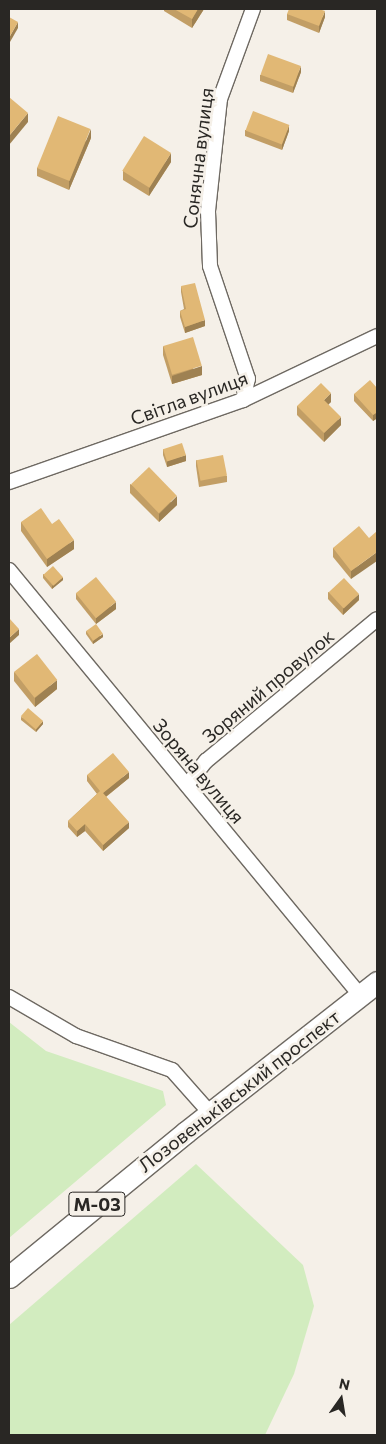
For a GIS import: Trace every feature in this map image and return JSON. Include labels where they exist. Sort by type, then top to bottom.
[{"type":"highway","name":"Лозовеньківський проспект","points":[[9,1277],[210,1113],[377,982]]},
{"type":"street","name":"Сонячна вулиця","points":[[243,400],[248,379],[210,266],[208,211],[220,99],[253,9]]},
{"type":"street","name":"Світла вулиця","points":[[9,482],[243,400],[377,336]]},
{"type":"street","name":"Зоряна вулиця","points":[[9,570],[360,995]]},
{"type":"street","name":"Зоряний провулок","points":[[187,785],[206,761],[377,619]]},
{"type":"street","points":[[9,997],[76,1036],[172,1070],[210,1113]]},
{"type":"green space","points":[[9,1022],[46,1051],[163,1091],[166,1105],[9,1238]]},
{"type":"green space","points":[[196,1164],[303,1265],[314,1306],[294,1374],[265,1435],[9,1435],[9,1325]]},
{"type":"building","points":[[174,9],[198,9],[192,19]]},
{"type":"building","points":[[289,9],[319,9],[325,11],[319,26],[287,14]]},
{"type":"building","points":[[9,17],[18,22],[10,36],[9,36]]},
{"type":"building","points":[[268,54],[301,66],[293,87],[260,75]]},
{"type":"building","points":[[9,97],[28,113],[9,136]]},
{"type":"building","points":[[253,111],[289,125],[282,145],[245,131]]},
{"type":"building","points":[[58,116],[90,129],[69,181],[37,168]]},
{"type":"building","points":[[144,136],[171,153],[149,188],[122,171]]},
{"type":"building","points":[[195,283],[205,320],[185,327],[180,311],[186,309],[181,286]]},
{"type":"building","points":[[193,337],[202,366],[172,375],[163,346]]},
{"type":"building","points":[[370,380],[377,388],[377,414],[373,415],[354,394]]},
{"type":"building","points":[[321,383],[331,393],[324,400],[341,417],[324,433],[297,406]]},
{"type":"building","points":[[182,443],[186,455],[167,462],[163,449]]},
{"type":"building","points":[[223,455],[227,476],[201,481],[196,460]]},
{"type":"building","points":[[149,467],[177,496],[159,513],[131,484]]},
{"type":"building","points":[[41,508],[52,524],[59,519],[74,540],[47,559],[21,522]]},
{"type":"building","points":[[359,526],[369,538],[377,531],[377,552],[351,571],[333,548]]},
{"type":"building","points":[[53,566],[63,577],[53,586],[43,575]]},
{"type":"building","points":[[96,577],[116,602],[96,618],[76,593]]},
{"type":"building","points":[[344,578],[359,594],[344,608],[329,592]]},
{"type":"building","points":[[9,618],[19,629],[9,638]]},
{"type":"building","points":[[96,624],[103,634],[93,641],[86,631]]},
{"type":"building","points":[[37,654],[57,680],[34,698],[14,672]]},
{"type":"building","points":[[28,708],[43,721],[36,729],[21,716]]},
{"type":"building","points":[[113,753],[129,772],[103,793],[129,822],[103,845],[85,824],[77,831],[68,821],[100,791],[87,775]]}]
